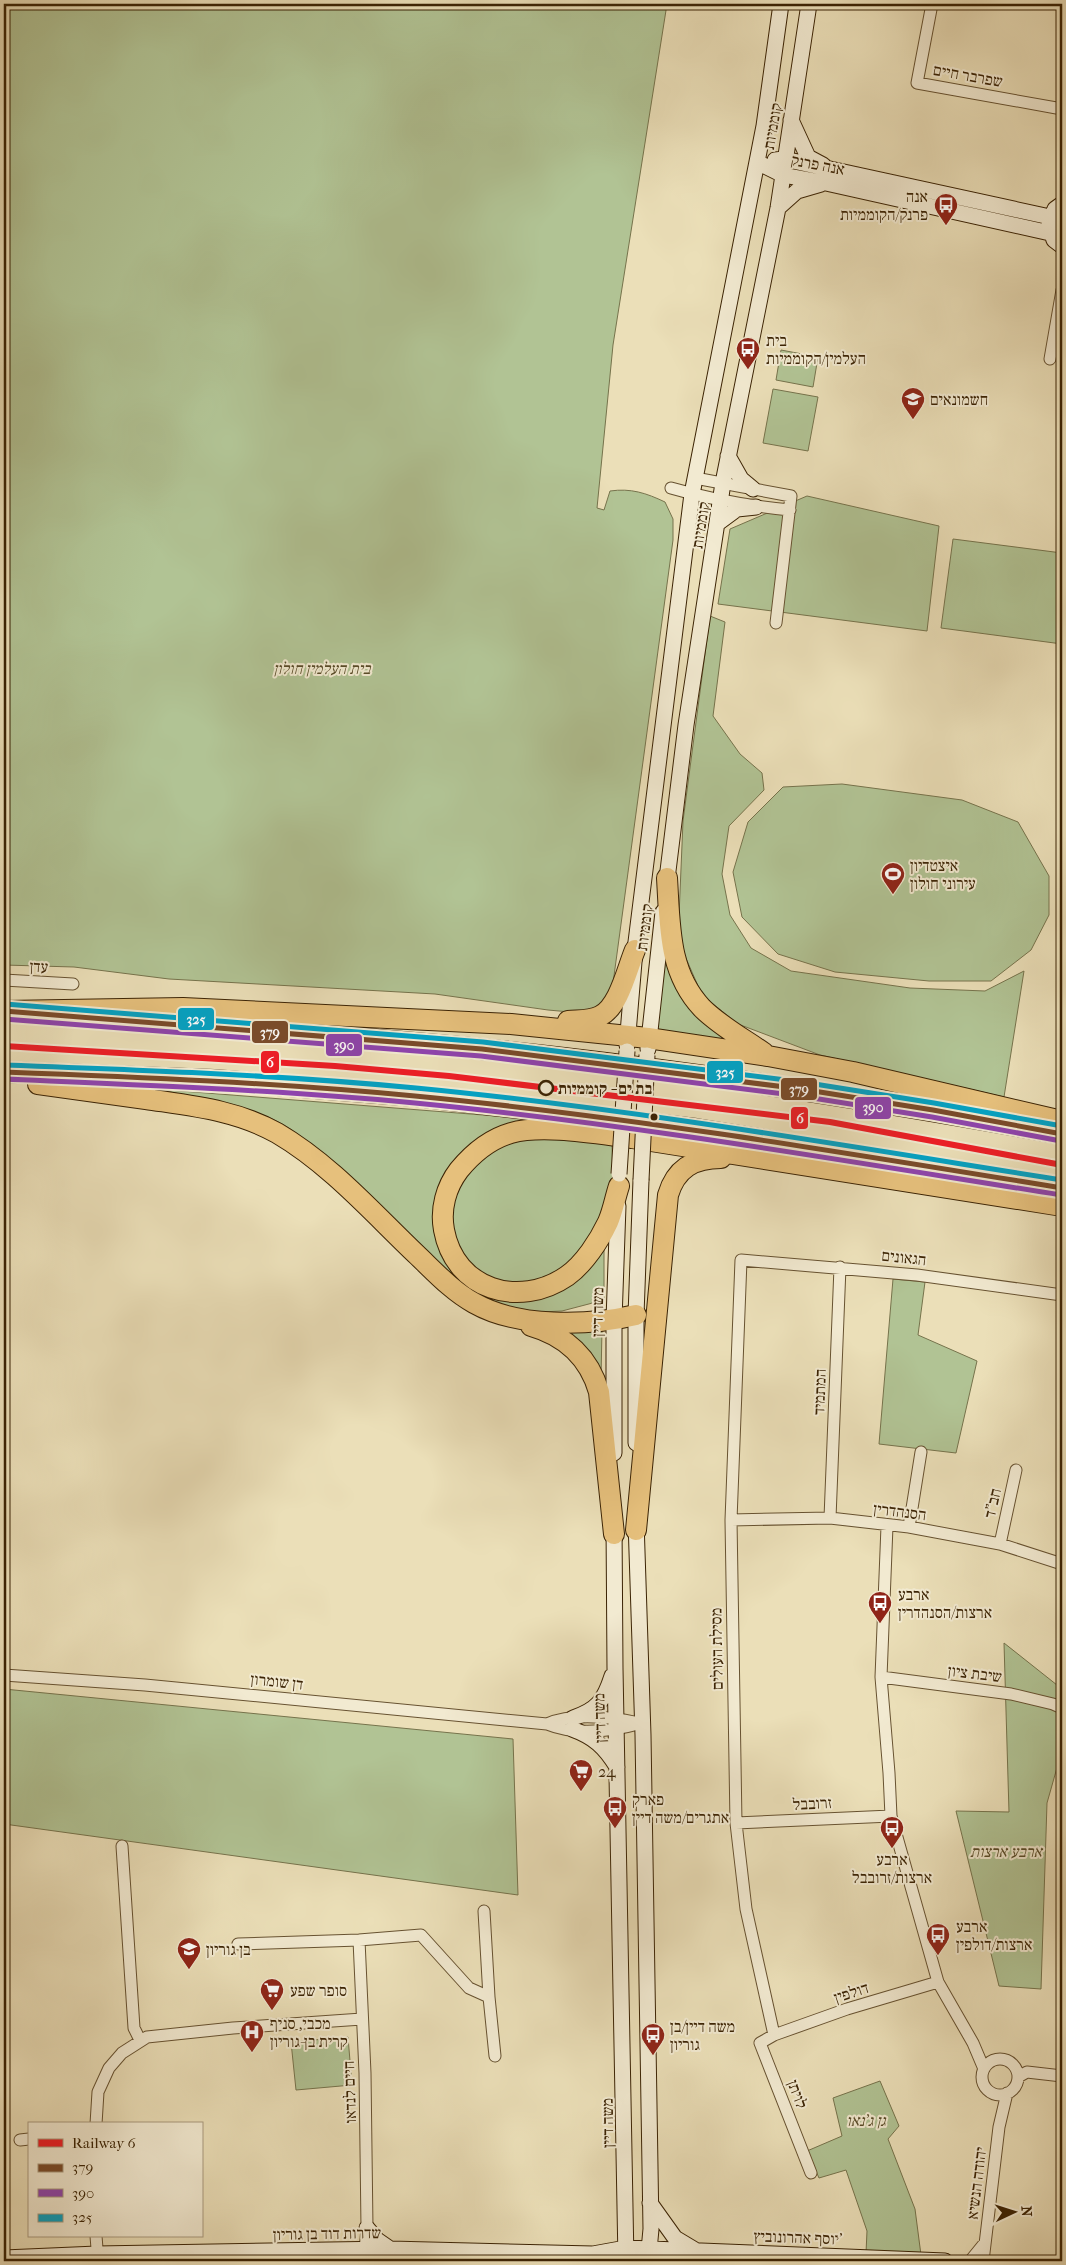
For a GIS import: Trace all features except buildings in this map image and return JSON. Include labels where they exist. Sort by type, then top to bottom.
[{"type":"highway","points":[[667,878],[670,936],[675,962],[684,982],[703,1009],[768,1056]]},
{"type":"highway","points":[[4,1011],[183,1008],[511,1024],[584,1020],[600,1016],[611,1008],[616,1000],[635,950]]},
{"type":"highway","points":[[4,1011],[482,1050],[801,1089],[933,1110],[1062,1134]]},
{"type":"highway","points":[[511,1024],[627,1044],[768,1056],[853,1072],[1062,1121]]},
{"type":"highway","points":[[4,1072],[214,1080],[416,1096],[696,1129],[1062,1188]]},
{"type":"highway","points":[[4,1080],[208,1108],[255,1122],[282,1137],[318,1162],[447,1283],[473,1303],[515,1322],[558,1336],[582,1356],[590,1367],[598,1392],[614,1534]]},
{"type":"highway","points":[[619,1180],[609,1220],[590,1252],[569,1275],[544,1287],[518,1292],[493,1290],[478,1282],[463,1270],[449,1250],[442,1212],[451,1182],[464,1163],[491,1142],[512,1133],[536,1131],[588,1133],[1062,1206]]},
{"type":"highway","points":[[636,1530],[666,1210],[672,1184],[678,1173],[686,1166],[694,1161],[704,1159],[719,1158],[790,1163]]},
{"type":"highway","points":[[485,1308],[515,1318],[542,1321],[614,1320],[636,1315]]},
{"type":"main road","name":"קוממיות","points":[[619,1180],[635,950],[692,494],[757,162],[781,4]]},
{"type":"main road","name":"קוממיות","points":[[636,1315],[648,1046],[686,725],[723,483],[778,208],[809,4]]},
{"type":"main road","points":[[778,208],[797,191],[828,176],[808,157],[791,120]]},
{"type":"main road","name":"אנה פרנק","points":[[757,162],[784,159],[828,176],[1050,233]]},
{"type":"main road","name":"אנה פרנק","points":[[757,162],[783,175],[828,176],[1050,216]]},
{"type":"main road","points":[[1062,204],[1050,216],[1050,233],[1054,240],[1062,246]]},
{"type":"main road","points":[[728,456],[741,479],[753,489]]},
{"type":"main road","points":[[718,523],[738,509],[756,507]]},
{"type":"main road","name":"משה דיין","points":[[619,1180],[614,1320],[614,1668],[618,1767],[626,2255]]},
{"type":"main road","points":[[636,1315],[636,1530],[642,1723],[650,2203],[649,2255]]},
{"type":"main road","points":[[614,1668],[601,1702],[589,1713],[572,1724],[600,1743],[618,1767]]},
{"type":"main road","points":[[650,2203],[675,2238],[699,2252]]},
{"type":"main road","points":[[593,2254],[613,2240],[626,2204]]},
{"type":"main road","points":[[368,2228],[377,2240],[390,2249]]},
{"type":"main road","name":"שדרות דוד בן גוריון","points":[[4,2258],[367,2257],[390,2249],[649,2255]]},
{"type":"main road","name":"יוסף אהרונוביץ'","points":[[649,2255],[699,2252],[945,2261]]},
{"type":"street","name":"שפרבר חיים","points":[[932,4],[917,83],[1062,109]]},
{"type":"street","points":[[1050,359],[1062,290]]},
{"type":"street","points":[[695,478],[791,496],[776,623]]},
{"type":"street","points":[[671,488],[756,507],[790,510]]},
{"type":"street","name":"עדן","points":[[4,980],[73,984]]},
{"type":"street","name":"הגאונים","points":[[741,1260],[917,1275],[1062,1295]]},
{"type":"street","name":"מסילת העולים","points":[[741,1260],[730,1520],[736,1823],[746,1909],[774,2035]]},
{"type":"street","name":"המתמיד","points":[[830,1518],[840,1267]]},
{"type":"street","points":[[909,1527],[921,1452]]},
{"type":"street","name":"חב\"ד","points":[[1000,1544],[1016,1470]]},
{"type":"street","name":"הסנהדרין","points":[[730,1520],[830,1518],[909,1527],[1000,1544],[1062,1564]]},
{"type":"street","points":[[887,1526],[881,1677],[890,1773],[891,1816],[938,1982],[973,2043],[984,2069],[982,2081],[995,2094],[1007,2093],[1016,2084],[1018,2077],[1014,2065],[1009,2061],[995,2059],[973,2043]]},
{"type":"street","name":"דן שומרון","points":[[4,1675],[145,1685],[547,1724],[559,1729],[572,1724],[642,1723]]},
{"type":"street","name":"שיבת ציון","points":[[881,1677],[1011,1694],[1062,1708]]},
{"type":"street","name":"זרובבל","points":[[736,1823],[891,1816]]},
{"type":"street","points":[[122,1846],[134,2028],[140,2040]]},
{"type":"street","points":[[484,1911],[489,1997],[495,2056]]},
{"type":"street","points":[[238,1944],[359,1940],[420,1935],[469,1988],[489,1997]]},
{"type":"street","name":"חיים לנדאו","points":[[359,1940],[365,2073],[367,2257]]},
{"type":"street","name":"דולפין","points":[[774,2035],[847,2009],[938,1982]]},
{"type":"street","points":[[96,2122],[98,2092],[109,2068],[122,2053],[140,2040],[148,2037],[233,2028],[362,2019]]},
{"type":"street","name":"לויתן","points":[[774,2035],[760,2043],[811,2173]]},
{"type":"street","points":[[984,2069],[995,2059]]},
{"type":"street","points":[[1018,2077],[1027,2072],[1062,2076]]},
{"type":"street","name":"יהודה הנשיא","points":[[983,2261],[999,2127],[1007,2093]]},
{"type":"street","name":"יהודה הנשיא","points":[[995,2094],[999,2127]]},
{"type":"street","points":[[96,2238],[98,2258]]},
{"type":"street","name":"יהודה הנשיא","points":[[970,2261],[984,2243]]},
{"type":"green space","name":"בית העלמין חולון","points":[[4,4],[667,4],[613,345],[597,508],[604,510],[610,491],[632,491],[658,499],[665,502],[673,519],[673,540],[611,998],[599,1011],[581,1013],[548,1010],[435,994],[169,979],[74,967],[4,965]]},
{"type":"green space","points":[[781,350],[818,357],[813,387],[776,380]]},
{"type":"green space","points":[[773,389],[818,397],[808,451],[763,443]]},
{"type":"green space","points":[[807,496],[939,526],[927,631],[718,604],[730,529]]},
{"type":"green space","points":[[953,539],[1062,553],[1062,644],[941,628]]},
{"type":"green space","points":[[710,616],[725,622],[713,716],[740,754],[762,773],[764,790],[729,826],[722,874],[730,915],[751,948],[791,971],[910,988],[985,991],[1024,971],[1004,1097],[820,1055],[738,1024],[702,995],[678,940],[683,821]]},
{"type":"green space","name":"איצטדיון עירוני חולון","points":[[842,784],[962,800],[1018,822],[1049,876],[1049,915],[1031,950],[991,981],[929,981],[835,972],[778,954],[742,917],[733,872],[748,822],[783,787]]},
{"type":"green space","points":[[667,945],[671,965],[755,1048],[656,1033]]},
{"type":"green space","points":[[156,1089],[533,1119],[496,1132],[456,1159],[441,1250],[520,1301],[543,1298],[568,1285],[604,1250],[604,1300],[562,1311],[519,1313],[467,1293],[316,1149],[292,1130],[277,1121],[243,1108]]},
{"type":"green space","points":[[526,1137],[612,1144],[613,1184],[603,1218],[565,1270],[518,1286],[476,1273],[451,1236],[453,1193],[485,1153]]},
{"type":"green space","points":[[893,1279],[925,1282],[918,1335],[977,1361],[956,1453],[879,1444]]},
{"type":"green space","points":[[602,1328],[601,1379],[560,1330]]},
{"type":"green space","name":"ארבע ארצות","points":[[1004,1643],[1062,1689],[1062,1750],[1047,1803],[1041,1989],[999,1986],[956,1811],[1009,1812]]},
{"type":"green space","points":[[4,1689],[513,1739],[518,1895],[4,1824]]},
{"type":"green space","points":[[348,2037],[352,2085],[296,2090],[291,2042]]},
{"type":"green space","name":"גן ג'נאו","points":[[880,2081],[899,2126],[888,2139],[915,2209],[921,2255],[866,2253],[867,2231],[846,2170],[819,2178],[807,2151],[842,2136],[833,2098]]},
{"type":"rail line","name":"6","points":[[4,1046],[335,1066],[449,1076],[830,1122],[1062,1165]]},
{"type":"transit line","name":"325","points":[[5,1004],[483,1042],[802,1082],[1062,1126]]},
{"type":"transit line","name":"379","points":[[4,1011],[482,1049],[801,1089],[933,1110],[1062,1134]]},
{"type":"transit line","name":"390","points":[[4,1019],[481,1056],[800,1096],[932,1117],[1061,1141]]},
{"type":"transit line","name":"325","points":[[4,1065],[262,1076],[416,1088],[659,1117],[1062,1180]]},
{"type":"transit line","name":"379","points":[[4,1072],[261,1084],[415,1096],[658,1125],[1062,1188]]},
{"type":"transit line","name":"390","points":[[4,1079],[210,1088],[415,1103],[658,1132],[1061,1195]]},
{"type":"place","name":"אנה פרנק/הקוממיות","points":[[946,226]]},
{"type":"place","name":"בית העלמין/הקוממיות","points":[[748,370]]},
{"type":"place","name":"חשמונאים","points":[[913,420]]},
{"type":"place","name":"איצטדיון עירוני חולון","points":[[893,895]]},
{"type":"place","name":"בת ים - קוממיות","points":[[546,1088]]},
{"type":"place","name":"ארבע ארצות/הסנהדרין","points":[[880,1624]]},
{"type":"place","name":"24","points":[[581,1792]]},
{"type":"place","name":"פארק אתגרים/משה דיין","points":[[615,1829]]},
{"type":"place","name":"ארבע ארצות/זרובבל","points":[[892,1849]]},
{"type":"place","name":"ארבע ארצות/דולפין","points":[[938,1956]]},
{"type":"place","name":"בן גוריון","points":[[189,1970]]},
{"type":"place","name":"סופר שפע","points":[[272,2011]]},
{"type":"place","name":"מכבי, סניף קרית בן-גוריון","points":[[252,2053]]},
{"type":"place","name":"משה דיין/בן גוריון","points":[[653,2056]]}]
